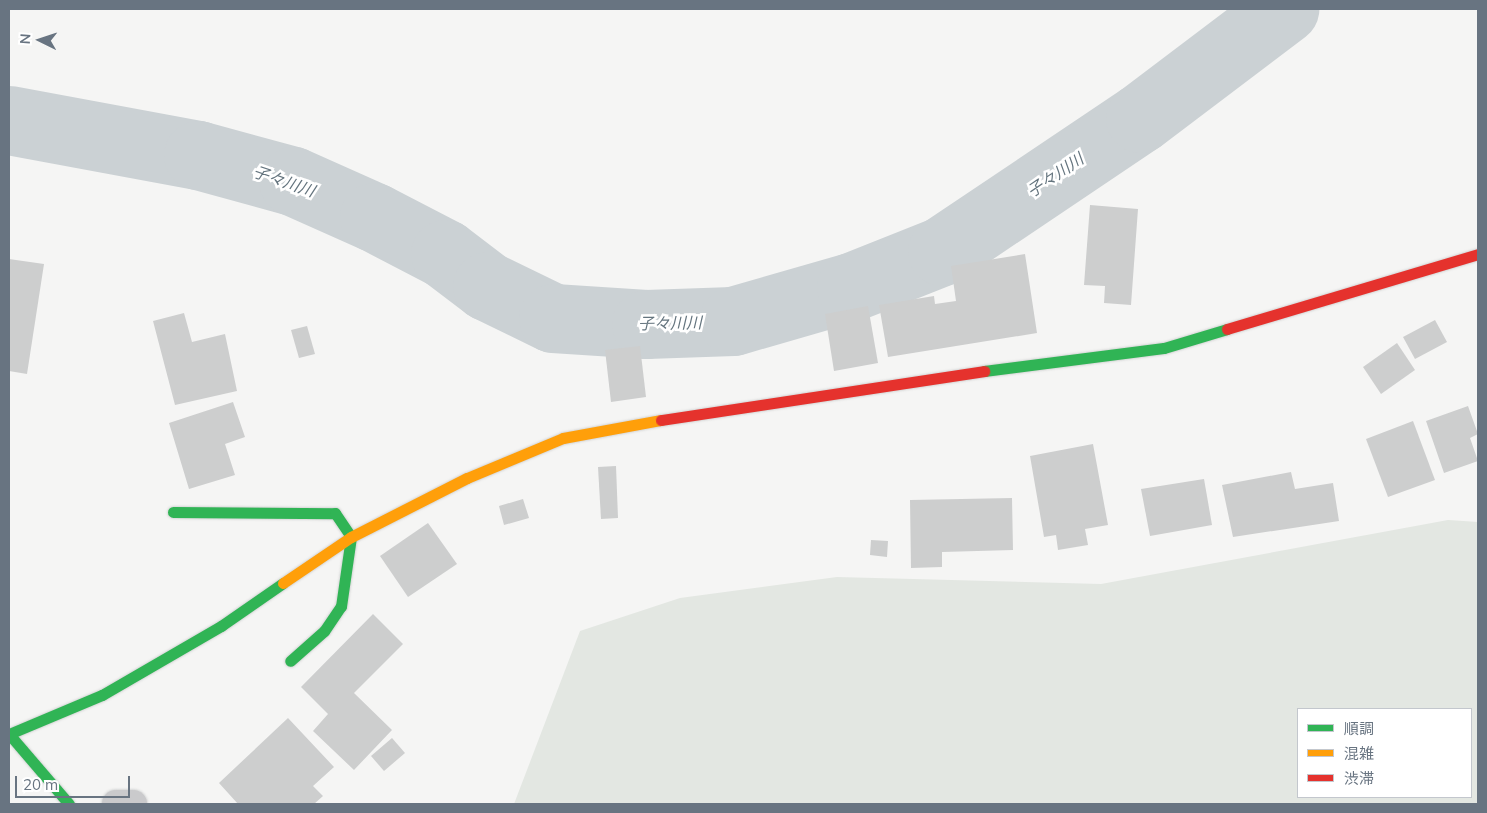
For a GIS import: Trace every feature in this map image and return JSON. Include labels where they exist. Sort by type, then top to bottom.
[{"type":"street","points":[[69,804],[9,734],[102,695],[221,626],[351,537],[467,478],[563,438],[686,415],[908,380],[1164,348],[1478,254]]},
{"type":"street","points":[[173,512],[335,513],[351,537],[340,606],[324,631],[290,661]]},
{"type":"street","points":[[116,804],[133,804]]},
{"type":"shaded area","points":[[1448,520],[1478,522],[1478,804],[514,804],[580,631],[680,598],[837,577],[1101,584]]},
{"type":"building","points":[[1090,205],[1138,209],[1131,305],[1104,303],[1105,286],[1084,285]]},
{"type":"building","points":[[1025,254],[1037,333],[888,357],[879,305],[934,296],[935,304],[956,301],[951,266]]},
{"type":"building","points":[[9,259],[44,264],[27,374],[9,371]]},
{"type":"building","points":[[868,306],[878,363],[834,371],[825,314]]},
{"type":"building","points":[[184,313],[192,342],[225,334],[237,391],[175,405],[153,321]]},
{"type":"building","points":[[1435,320],[1447,342],[1415,359],[1403,337]]},
{"type":"building","points":[[307,326],[315,354],[299,358],[291,330]]},
{"type":"building","points":[[1397,343],[1415,370],[1381,394],[1363,367]]},
{"type":"building","points":[[640,346],[646,397],[611,402],[605,350]]},
{"type":"building","points":[[233,402],[245,437],[225,444],[235,475],[189,489],[169,423]]},
{"type":"building","points":[[1468,406],[1478,434],[1470,438],[1478,461],[1444,473],[1426,421]]},
{"type":"building","points":[[1413,421],[1435,480],[1388,497],[1366,439]]},
{"type":"building","points":[[1093,444],[1108,525],[1085,529],[1088,545],[1058,550],[1056,535],[1044,537],[1030,456]]},
{"type":"building","points":[[616,466],[618,518],[601,519],[598,467]]},
{"type":"building","points":[[1291,472],[1295,489],[1333,483],[1339,521],[1233,537],[1222,485]]},
{"type":"building","points":[[1204,479],[1212,525],[1150,536],[1141,489]]},
{"type":"building","points":[[1012,498],[1013,550],[942,552],[942,567],[911,568],[910,500]]},
{"type":"building","points":[[523,499],[529,518],[504,525],[499,506]]},
{"type":"building","points":[[428,523],[457,564],[408,597],[380,556]]},
{"type":"building","points":[[871,540],[888,541],[887,557],[870,555]]},
{"type":"building","points":[[373,614],[403,644],[354,693],[392,730],[354,770],[313,731],[328,714],[301,687]]},
{"type":"building","points":[[288,718],[334,767],[313,786],[323,796],[314,804],[238,804],[219,783]]},
{"type":"building","points":[[392,738],[405,753],[384,771],[371,756]]},
{"type":"waterway","name":"子々川川","points":[[9,120],[198,155],[293,181],[374,217],[445,254],[487,286],[553,318],[646,324],[733,321],[851,287],[942,251],[1140,118],[1284,9]]},
{"type":"traffic: fast","points":[[984,371],[1164,348],[1227,329]]},
{"type":"traffic: fast","points":[[173,512],[335,513],[351,537],[341,606],[324,631],[290,661]]},
{"type":"traffic: fast","points":[[9,734],[102,695],[221,626],[283,583]]},
{"type":"traffic: fast","points":[[9,734],[69,804]]},
{"type":"traffic: slow","points":[[283,583],[351,537],[467,478],[563,438],[661,420]]},
{"type":"traffic: jam","points":[[1227,329],[1478,254]]},
{"type":"traffic: jam","points":[[661,420],[984,371]]}]
